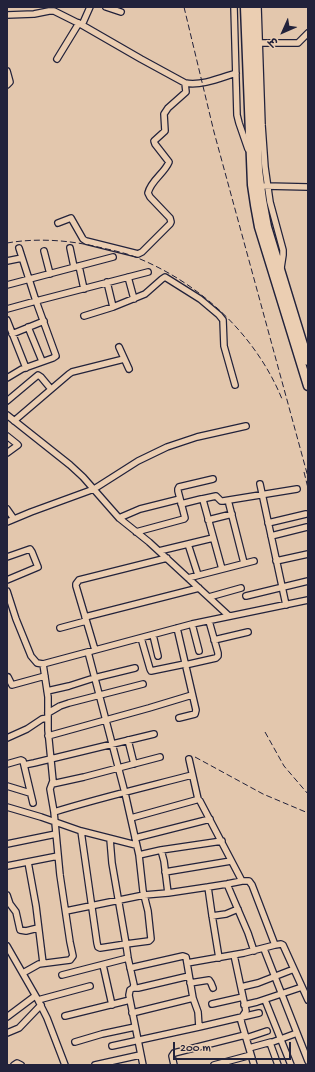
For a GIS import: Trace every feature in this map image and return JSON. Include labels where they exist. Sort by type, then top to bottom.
[{"type":"highway","points":[[246,7],[250,155],[254,205],[259,227],[308,386]]},
{"type":"highway","points":[[253,7],[258,170],[264,186],[267,227],[308,361]]},
{"type":"street","points":[[57,59],[90,7]]},
{"type":"street","points":[[106,7],[120,12]]},
{"type":"street","points":[[234,7],[238,115],[239,123],[250,155]]},
{"type":"street","points":[[258,7],[265,167],[264,186],[308,187]]},
{"type":"street","points":[[7,15],[34,14],[48,9],[80,24],[185,83],[201,83],[236,74]]},
{"type":"street","points":[[259,42],[298,43],[308,33]]},
{"type":"street","points":[[7,71],[10,82],[7,84]]},
{"type":"street","points":[[58,223],[71,218],[84,240],[138,254],[142,252],[172,222],[148,193],[152,183],[169,162],[154,141],[165,131],[164,114],[168,108],[186,92],[185,83]]},
{"type":"street","points":[[7,378],[17,371],[56,356],[19,248]]},
{"type":"street","points":[[70,248],[84,288]]},
{"type":"street","points":[[44,251],[50,274]]},
{"type":"street","points":[[7,285],[112,257]]},
{"type":"street","points":[[7,261],[22,258]]},
{"type":"street","points":[[7,309],[148,272]]},
{"type":"street","points":[[128,277],[134,299]]},
{"type":"street","points":[[84,316],[113,307],[145,294],[165,277],[200,299],[223,320],[224,346],[235,385]]},
{"type":"street","points":[[107,282],[113,307]]},
{"type":"street","points":[[7,320],[26,368]]},
{"type":"street","points":[[12,334],[44,321]]},
{"type":"street","points":[[28,328],[42,361]]},
{"type":"street","points":[[119,347],[129,369]]},
{"type":"street","points":[[124,359],[72,372],[10,419],[70,465],[83,477],[119,518],[167,558],[229,616]]},
{"type":"street","points":[[7,401],[38,375],[51,389]]},
{"type":"street","points":[[7,522],[94,489],[138,461],[167,447],[197,437],[246,426]]},
{"type":"street","points":[[7,436],[18,445],[7,453]]},
{"type":"street","points":[[136,532],[184,519],[178,489],[179,487],[213,480]]},
{"type":"street","points":[[260,484],[286,605]]},
{"type":"street","points":[[119,518],[140,509],[181,501],[216,496],[222,501],[298,489]]},
{"type":"street","points":[[202,499],[222,569]]},
{"type":"street","points":[[229,504],[244,564]]},
{"type":"street","points":[[7,509],[14,519]]},
{"type":"street","points":[[208,520],[232,514]]},
{"type":"street","points":[[268,523],[306,514]]},
{"type":"street","points":[[271,536],[307,527]]},
{"type":"street","points":[[159,551],[213,538]]},
{"type":"street","points":[[188,544],[198,575]]},
{"type":"street","points":[[7,557],[30,550],[38,566],[34,570],[7,580]]},
{"type":"street","points":[[276,561],[308,554]]},
{"type":"street","points":[[95,650],[76,586],[79,580],[167,558]]},
{"type":"street","points":[[188,578],[254,561]]},
{"type":"street","points":[[246,596],[308,581]]},
{"type":"street","points":[[60,628],[86,619],[199,588]]},
{"type":"street","points":[[209,597],[241,588]]},
{"type":"street","points":[[7,591],[10,613],[32,656],[37,663],[43,664],[192,624],[308,600]]},
{"type":"street","points":[[141,638],[151,671],[217,657],[218,654],[209,621]]},
{"type":"street","points":[[192,624],[199,651]]},
{"type":"street","points":[[177,628],[196,710],[193,715],[180,718]]},
{"type":"street","points":[[214,640],[248,632]]},
{"type":"street","points":[[153,635],[158,656]]},
{"type":"street","points":[[80,831],[99,948],[149,941],[151,938],[148,911],[144,895],[139,855],[125,793],[88,652]]},
{"type":"street","points":[[23,973],[39,964],[70,960],[73,957],[58,856],[50,788],[53,781],[48,736],[47,691],[43,664]]},
{"type":"street","points":[[47,691],[135,668]]},
{"type":"street","points":[[8,677],[10,686],[45,676]]},
{"type":"street","points":[[7,738],[27,729],[63,705],[143,684]]},
{"type":"street","points":[[48,736],[192,695]]},
{"type":"street","points":[[24,765],[154,734]]},
{"type":"street","points":[[128,740],[134,764]]},
{"type":"street","points":[[52,784],[160,757]]},
{"type":"street","points":[[188,759],[198,799],[202,802],[242,880]]},
{"type":"street","points":[[7,764],[22,760],[33,803]]},
{"type":"street","points":[[54,812],[192,775]]},
{"type":"street","points":[[7,786],[30,793]]},
{"type":"street","points":[[131,818],[198,799]]},
{"type":"street","points":[[7,807],[80,831],[110,839],[135,842],[210,819]]},
{"type":"street","points":[[7,844],[56,834]]},
{"type":"street","points":[[110,839],[118,901],[134,985],[133,988],[130,989],[129,993],[142,1065]]},
{"type":"street","points":[[139,855],[161,850],[222,841]]},
{"type":"street","points":[[161,850],[168,893]]},
{"type":"street","points":[[7,866],[58,856]]},
{"type":"street","points":[[165,872],[231,861]]},
{"type":"street","points":[[28,862],[36,906],[43,963]]},
{"type":"street","points":[[66,911],[144,895],[208,887],[242,880],[249,881],[252,885],[275,945]]},
{"type":"street","points":[[227,884],[254,951]]},
{"type":"street","points":[[208,887],[219,958]]},
{"type":"street","points":[[7,895],[10,904],[16,912],[20,930],[38,928]]},
{"type":"street","points":[[212,916],[226,914],[238,909]]},
{"type":"street","points":[[187,963],[219,958],[282,944],[308,1000]]},
{"type":"street","points":[[7,946],[47,1018],[65,1065]]},
{"type":"street","points":[[264,949],[308,1061]]},
{"type":"street","points":[[234,955],[246,1011],[241,1021],[254,1065]]},
{"type":"street","points":[[130,968],[183,956],[186,957],[193,998],[198,1012],[199,1027]]},
{"type":"street","points":[[62,975],[128,958]]},
{"type":"street","points":[[103,965],[112,1004]]},
{"type":"street","points":[[241,987],[258,983],[294,969]]},
{"type":"street","points":[[133,988],[189,976]]},
{"type":"street","points":[[190,984],[209,980],[212,983],[212,988]]},
{"type":"street","points":[[7,1017],[38,1000],[90,986]]},
{"type":"street","points":[[244,1005],[265,1000],[302,987]]},
{"type":"street","points":[[212,1004],[243,997]]},
{"type":"street","points":[[132,1013],[193,998]]},
{"type":"street","points":[[7,1034],[19,1028],[38,1000]]},
{"type":"street","points":[[65,1016],[130,1000]]},
{"type":"street","points":[[265,1000],[291,1065]]},
{"type":"street","points":[[112,1046],[259,1013]]},
{"type":"street","points":[[75,1042],[102,1034],[135,1027]]},
{"type":"street","points":[[174,1065],[172,1056],[174,1053],[267,1031]]},
{"type":"street","points":[[249,1048],[297,1033]]},
{"type":"street","points":[[271,1042],[270,1043],[278,1065]]},
{"type":"street","points":[[95,1065],[140,1055]]},
{"type":"street","points":[[214,1065],[251,1055]]},
{"type":"street","points":[[14,1065],[17,1063],[21,1065]]},
{"type":"railway","points":[[184,7],[214,132],[308,477]]},
{"type":"railway","points":[[7,243],[18,241],[51,240],[94,246],[130,255],[155,266],[178,279],[200,294],[240,331],[256,352],[282,399]]},
{"type":"railway","points":[[304,472],[308,488]]},
{"type":"railway","points":[[265,732],[284,766],[308,794]]},
{"type":"railway","points":[[195,757],[263,794],[308,813]]}]
